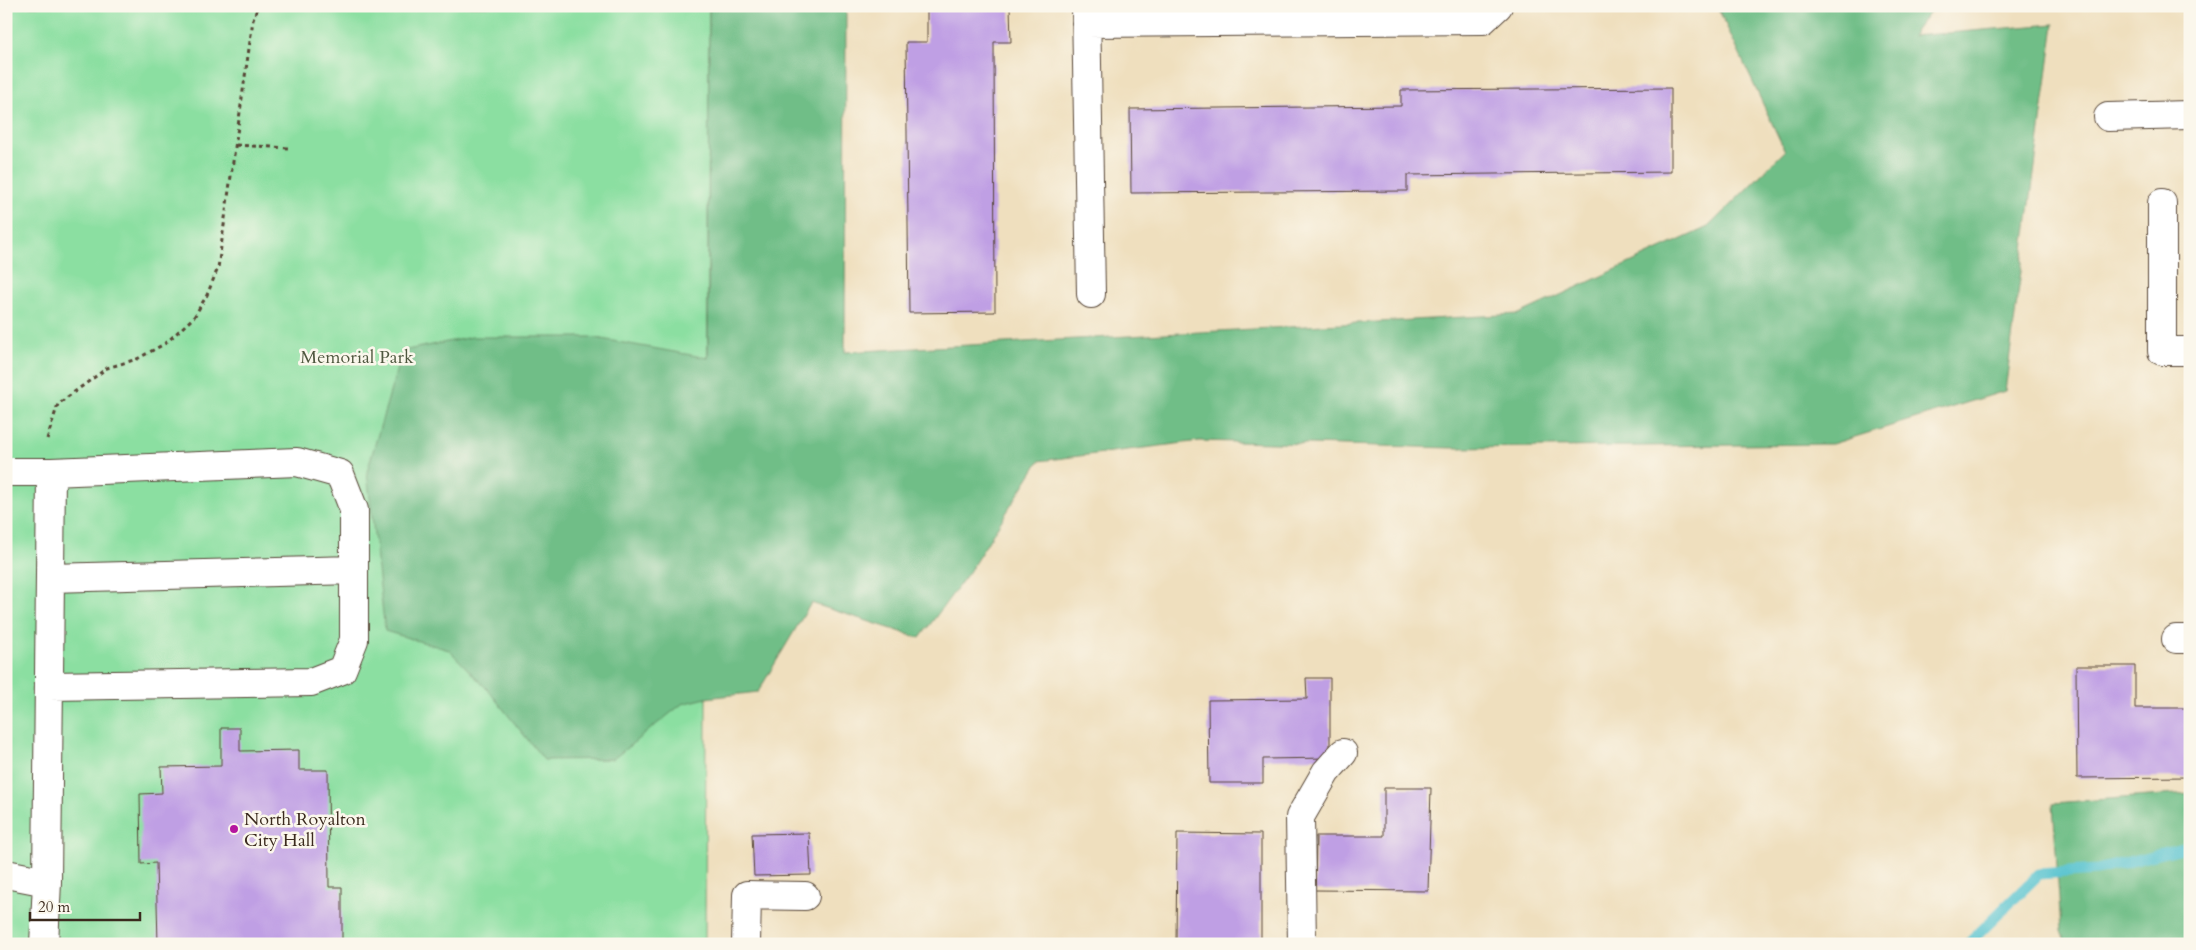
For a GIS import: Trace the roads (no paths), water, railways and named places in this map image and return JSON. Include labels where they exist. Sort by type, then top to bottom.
[{"type":"street","points":[[1091,294],[1086,15],[1483,20],[1498,6]]},
{"type":"street","points":[[2108,116],[2190,115]]},
{"type":"street","points":[[2162,203],[2162,351],[2190,351]]},
{"type":"street","points":[[6,472],[51,472],[297,462],[340,474],[354,510],[354,640],[342,670],[311,682],[49,686]]},
{"type":"street","points":[[44,944],[47,882],[51,472]]},
{"type":"street","points":[[50,578],[354,570]]},
{"type":"street","points":[[1302,944],[1300,817],[1326,772],[1343,752]]},
{"type":"street","points":[[6,874],[47,882]]},
{"type":"street","points":[[746,944],[747,895],[805,896]]},
{"type":"waterway","points":[[1968,944],[2039,874],[2097,870],[2190,846]]},
{"type":"place","name":"North Royalton City Hall","points":[[234,829]]},
{"type":"park label","name":"Memorial Park","points":[[357,357]]}]
